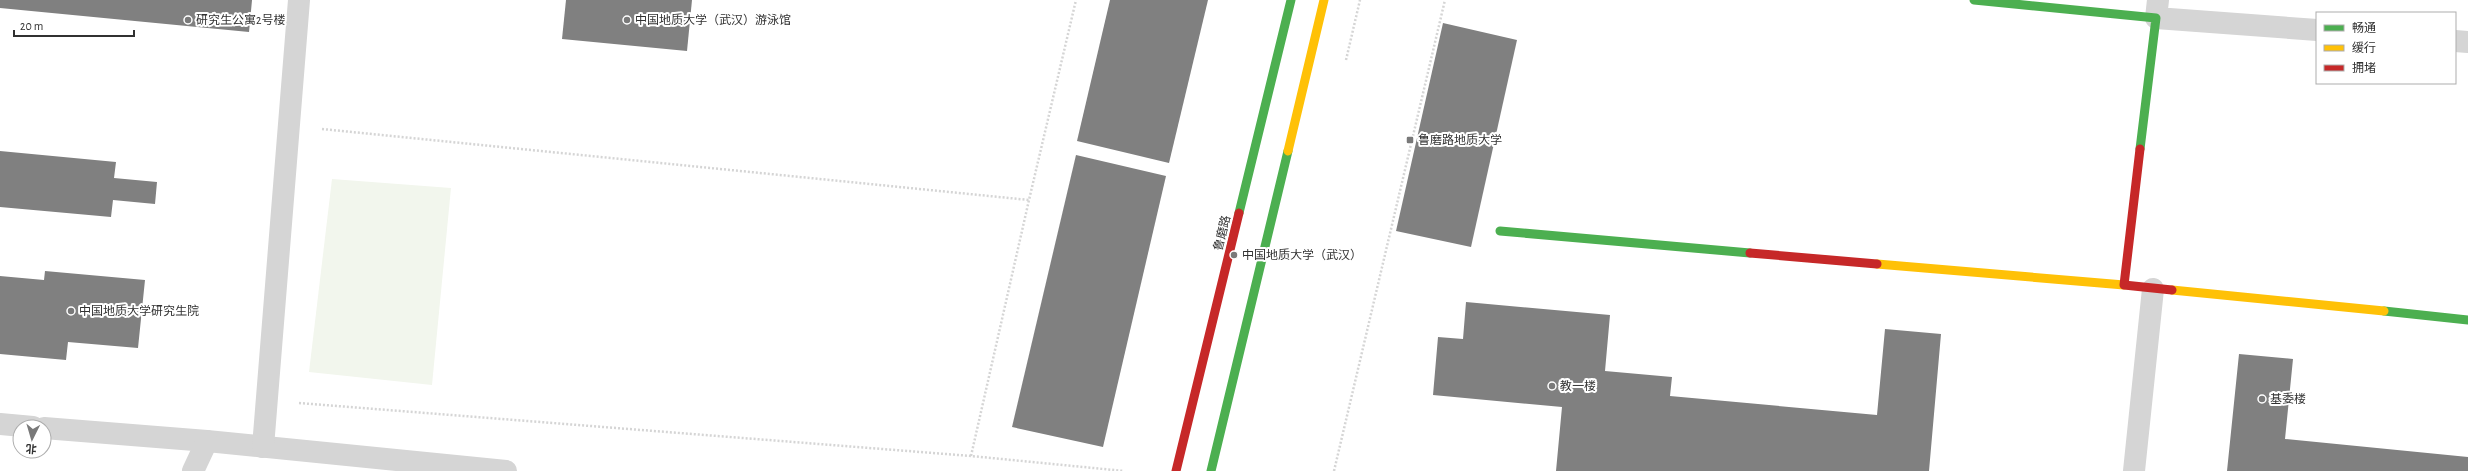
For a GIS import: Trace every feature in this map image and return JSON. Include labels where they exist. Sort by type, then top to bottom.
[{"type":"street","points":[[263,447],[299,0]]},
{"type":"street","name":"鲁磨路","points":[[1176,471],[1292,0]]},
{"type":"street","points":[[1211,471],[1324,0]]},
{"type":"street","points":[[1974,0],[2157,9],[2316,30]]},
{"type":"street","points":[[2124,285],[2157,9]]},
{"type":"street","points":[[2456,41],[2468,42]]},
{"type":"street","points":[[1500,231],[2124,285],[2468,320]]},
{"type":"street","points":[[2134,471],[2152,288]]},
{"type":"street","points":[[0,424],[12,425]]},
{"type":"street","points":[[52,429],[207,441],[506,471]]},
{"type":"street","points":[[193,471],[207,441]]},
{"type":"path","points":[[971,456],[1076,0]]},
{"type":"path","points":[[1334,471],[1445,0]]},
{"type":"path","points":[[289,126],[1029,200]]},
{"type":"path","points":[[267,401],[971,456],[1124,471]]},
{"type":"shaded area","points":[[332,179],[451,188],[432,385],[309,372]]},
{"type":"building","name":"研究生公寓2号楼","points":[[0,0],[252,0],[249,32],[0,8]]},
{"type":"building","name":"中国地质大学（武汉）游泳馆","points":[[566,0],[692,0],[687,51],[562,39]]},
{"type":"building","points":[[1110,0],[1208,0],[1169,163],[1077,141]]},
{"type":"building","points":[[1443,23],[1517,40],[1471,247],[1396,231]]},
{"type":"building","points":[[0,151],[116,162],[114,178],[157,182],[155,204],[113,200],[111,217],[0,207]]},
{"type":"building","points":[[1076,155],[1166,176],[1103,447],[1012,427]]},
{"type":"building","name":"中国地质大学研究生院","points":[[45,271],[145,280],[138,348],[68,342],[66,360],[0,354],[0,276],[44,280]]},
{"type":"building","name":"教一楼","points":[[1466,302],[1610,315],[1605,371],[1672,377],[1670,396],[1877,415],[1885,329],[1941,334],[1929,471],[1556,471],[1562,407],[1433,395],[1438,337],[1463,339]]},
{"type":"building","name":"基委楼","points":[[2239,354],[2293,359],[2285,439],[2468,457],[2468,471],[2227,471]]},
{"type":"traffic: fast","points":[[1239,213],[1291,0]]},
{"type":"traffic: fast","points":[[1974,0],[2156,18],[2140,149]]},
{"type":"traffic: fast","points":[[1211,471],[1288,151]]},
{"type":"traffic: fast","points":[[1500,231],[1750,253]]},
{"type":"traffic: fast","points":[[2384,311],[2468,320]]},
{"type":"traffic: slow","points":[[1288,151],[1324,0]]},
{"type":"traffic: slow","points":[[1877,264],[2124,285]]},
{"type":"traffic: slow","points":[[2172,290],[2384,311]]},
{"type":"traffic: jam","points":[[2140,149],[2124,285],[2172,290]]},
{"type":"traffic: jam","points":[[1176,471],[1239,213]]},
{"type":"traffic: jam","points":[[1750,253],[1877,264]]},
{"type":"place","name":"研究生公寓2号楼","points":[[188,20]]},
{"type":"place","name":"中国地质大学（武汉）游泳馆","points":[[627,20]]},
{"type":"place","name":"鲁磨路地质大学","points":[[1410,140]]},
{"type":"place","name":"中国地质大学（武汉）","points":[[1234,255]]},
{"type":"place","name":"中国地质大学研究生院","points":[[71,311]]},
{"type":"place","name":"教一楼","points":[[1552,386]]},
{"type":"place","name":"基委楼","points":[[2262,399]]}]
